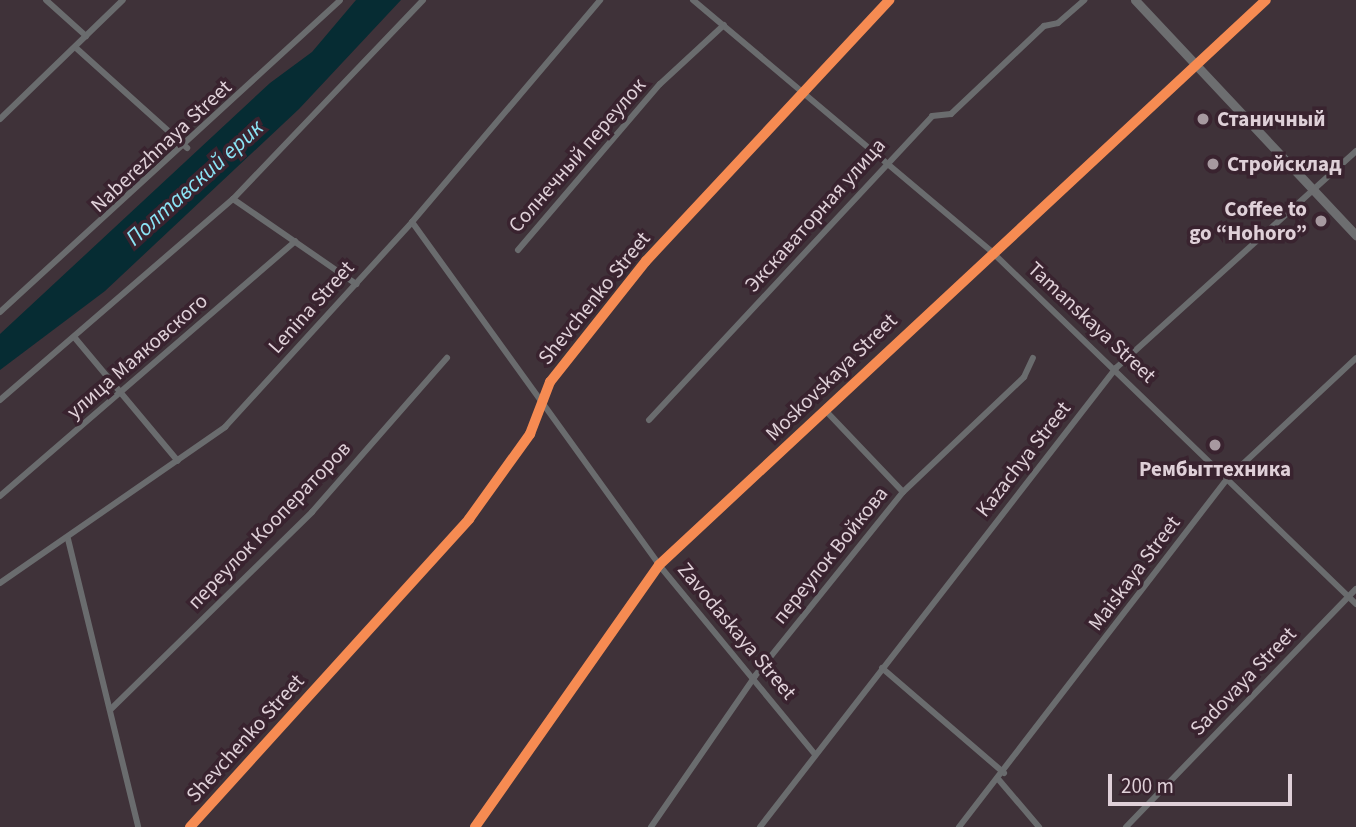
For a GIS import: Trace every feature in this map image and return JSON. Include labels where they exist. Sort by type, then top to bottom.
[{"type":"street","points":[[46,0],[86,36]]},
{"type":"street","points":[[0,119],[123,0]]},
{"type":"street","name":"Naberezhnaya Street","points":[[0,312],[187,148],[340,0]]},
{"type":"street","points":[[0,400],[233,199],[423,0]]},
{"type":"street","name":"Lenina Street","points":[[0,583],[68,539],[225,427],[412,222],[600,0]]},
{"type":"street","name":"Tamanskaya Street","points":[[693,0],[802,88],[991,251],[1229,477],[1356,604]]},
{"type":"street","name":"Shevchenko Street","points":[[190,827],[469,519],[546,403],[550,382],[646,261],[802,88],[889,0]]},
{"type":"street","name":"Экскаваторная улица","points":[[649,420],[887,160],[932,116],[951,114],[1044,26],[1058,23],[1084,0]]},
{"type":"street","points":[[1135,0],[1356,235]]},
{"type":"street","name":"Moskovskaya Street","points":[[475,827],[659,565],[825,411],[991,251],[1199,65],[1266,0]]},
{"type":"street","name":"Солнечный переулок","points":[[518,250],[660,84],[724,25]]},
{"type":"street","points":[[75,47],[187,148]]},
{"type":"street","name":"Kazachya Street","points":[[760,827],[1116,368],[1356,152]]},
{"type":"street","points":[[233,199],[356,284]]},
{"type":"street","name":"Zavodaskaya Street","points":[[412,222],[546,403],[659,565],[755,676],[815,754]]},
{"type":"street","name":"улица Маяковского","points":[[0,496],[121,395],[295,241]]},
{"type":"street","points":[[75,338],[178,461]]},
{"type":"street","name":"переулок Кооператоров","points":[[110,710],[312,512],[447,358]]},
{"type":"street","name":"переулок Войкова","points":[[652,827],[755,676],[903,492],[1024,377],[1033,358]]},
{"type":"street","name":"Maiskaya Street","points":[[959,827],[1002,776],[1229,477],[1356,358]]},
{"type":"street","points":[[825,411],[903,492]]},
{"type":"street","points":[[68,539],[138,827]]},
{"type":"street","name":"Sadovaya Street","points":[[1126,827],[1356,589]]},
{"type":"street","points":[[882,668],[1002,776],[1039,827]]},
{"type":"water","name":"Полтавский ерик","points":[[356,0],[401,0],[299,109],[105,291],[0,370],[0,334],[270,83],[312,52]]},
{"type":"cycle path","points":[[190,827],[469,519],[530,434],[550,382],[646,261],[889,0]]},
{"type":"cycle path","points":[[475,827],[659,565],[1266,0]]},
{"type":"place","name":"Станичный","points":[[1203,119]]},
{"type":"place","name":"Стройсклад","points":[[1213,164]]},
{"type":"place","name":"Coffee to go “Hohoro”","points":[[1321,221]]},
{"type":"place","name":"Рембыттехника","points":[[1215,445]]}]
